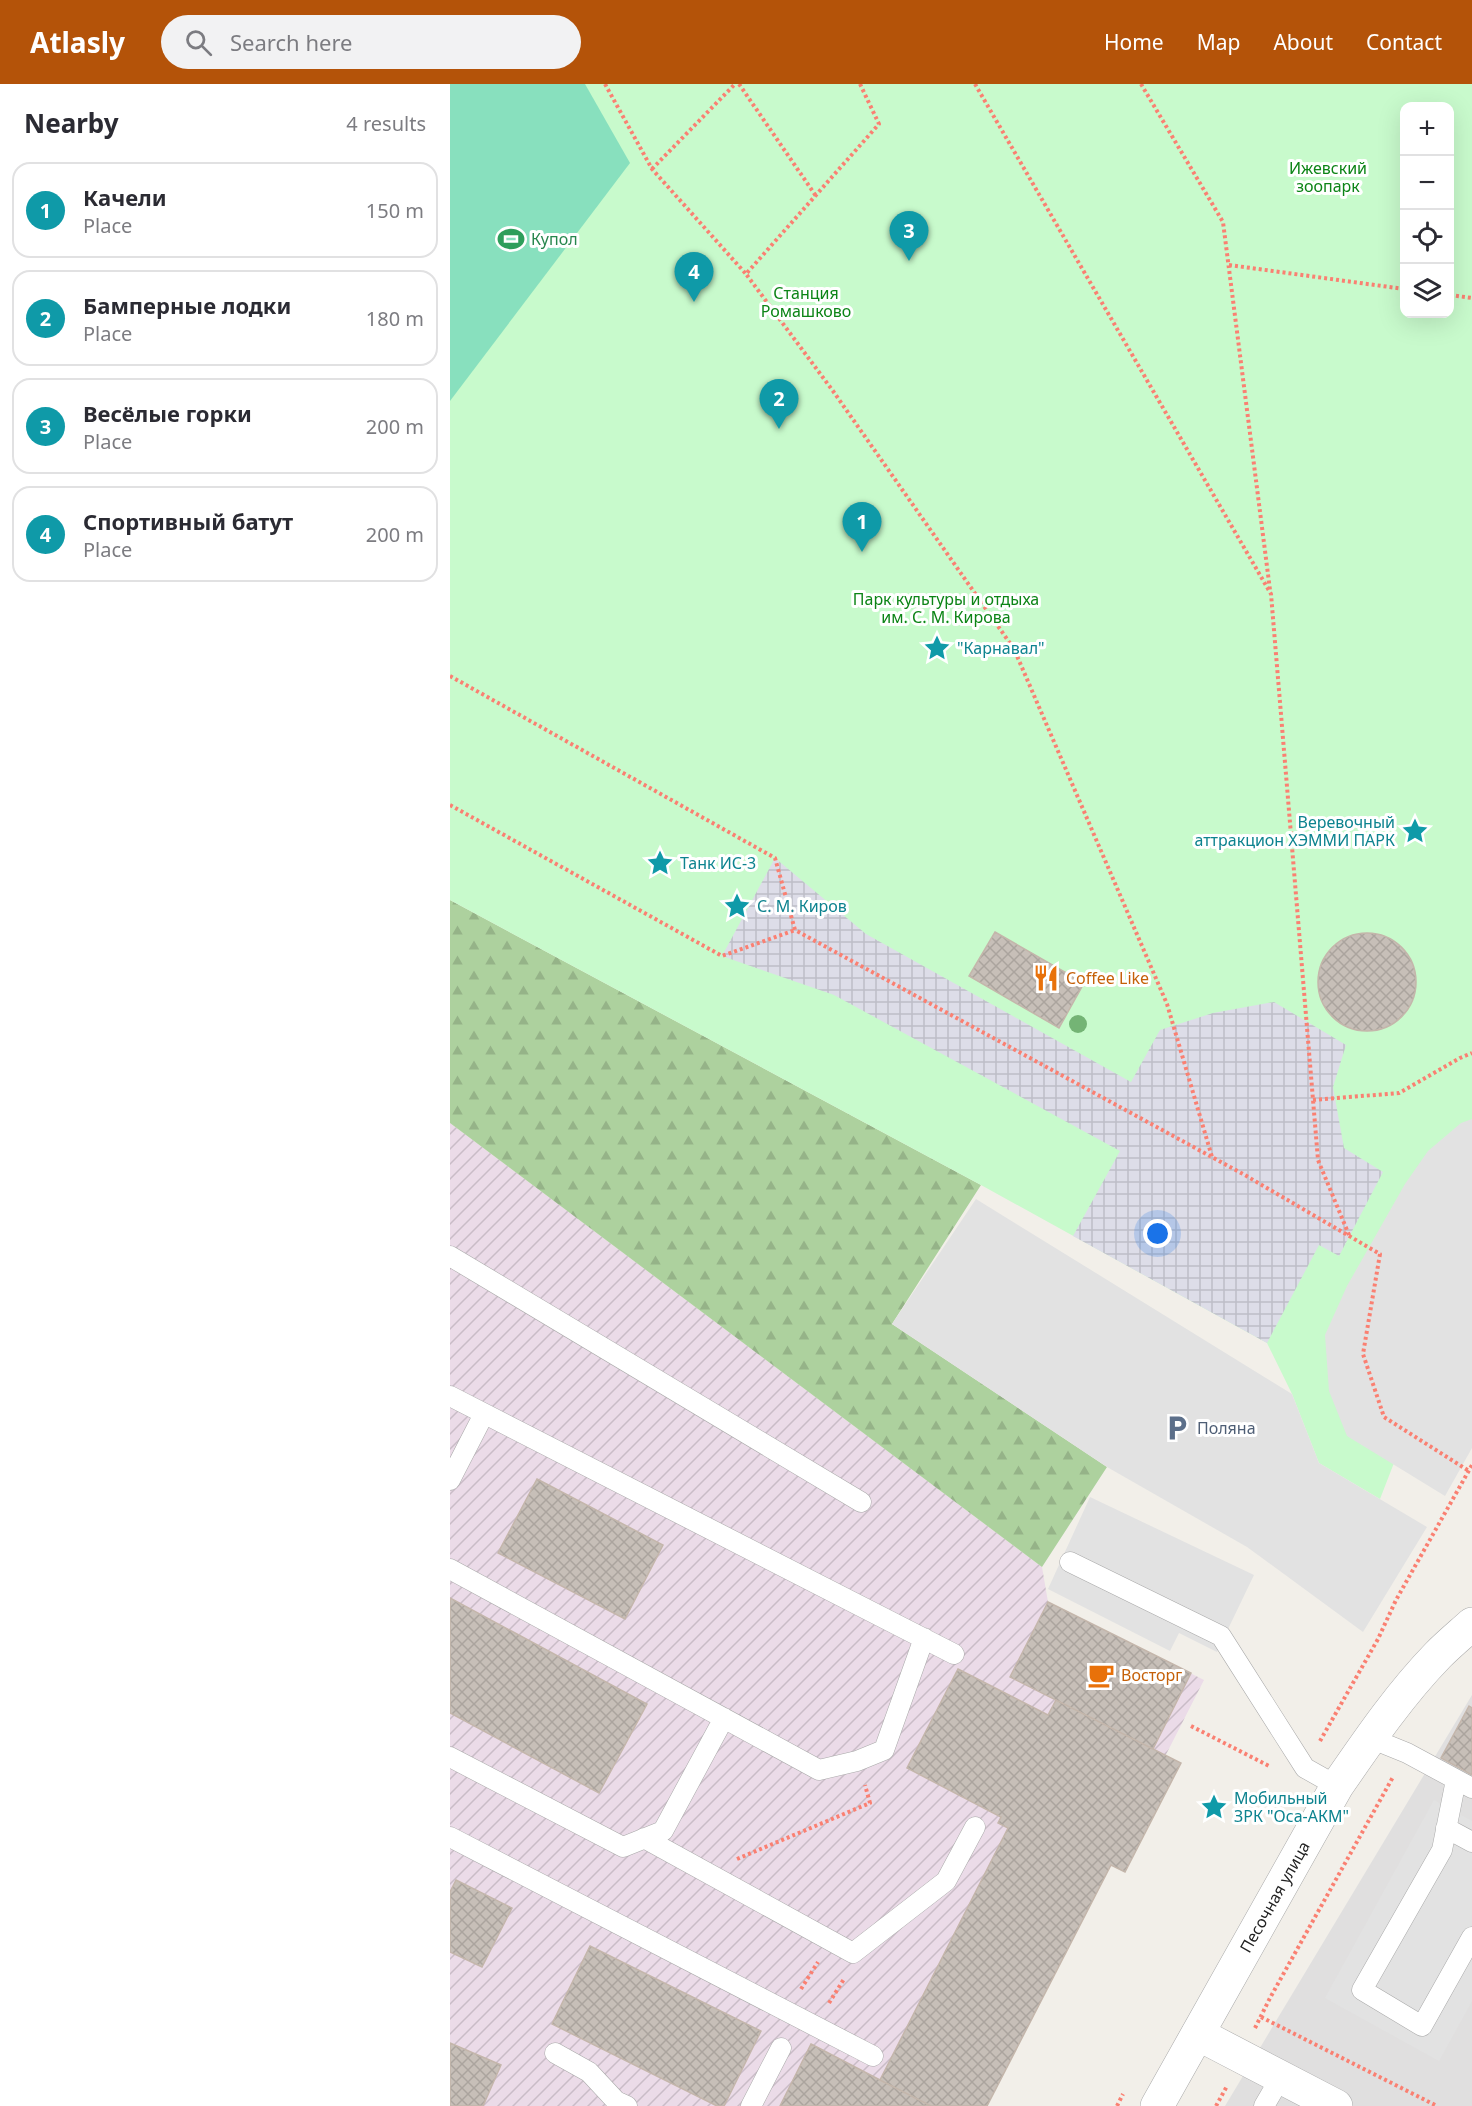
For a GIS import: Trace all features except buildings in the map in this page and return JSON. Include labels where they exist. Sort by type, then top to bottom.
[{"type":"street","name":"Песочная улица","points":[[1157,2106],[1337,1786],[1370,1738],[1418,1677],[1467,1628],[1472,1604]]},
{"type":"street","points":[[1198,2034],[1336,2106]]},
{"type":"lane","points":[[450,1256],[861,1502]]},
{"type":"lane","points":[[450,1396],[954,1654]]},
{"type":"lane","points":[[450,1480],[484,1414]]},
{"type":"lane","points":[[1070,1562],[1221,1636],[1305,1768],[1337,1786]]},
{"type":"lane","points":[[450,1569],[819,1770],[857,1761],[884,1750],[924,1638]]},
{"type":"lane","points":[[450,1757],[623,1846],[663,1831],[724,1718]]},
{"type":"lane","points":[[1370,1738],[1407,1753],[1464,1784],[1446,1828],[1442,1850],[1362,1990],[1422,2026],[1472,1936]]},
{"type":"lane","points":[[644,1838],[853,1953],[946,1881],[975,1827]]},
{"type":"lane","points":[[1446,1828],[1472,1842]]},
{"type":"lane","points":[[450,1837],[873,2056]]},
{"type":"lane","points":[[751,2106],[782,2048]]},
{"type":"lane","points":[[555,2053],[589,2072],[616,2101],[627,2106]]},
{"type":"lane","points":[[1264,2106],[1281,2078]]},
{"type":"path","points":[[605,84],[652,168],[746,274],[833,391],[1014,649],[1167,1004],[1212,1158]]},
{"type":"path","points":[[652,168],[737,84],[816,196]]},
{"type":"path","points":[[746,274],[879,124],[860,84]]},
{"type":"path","points":[[975,84],[1271,594]]},
{"type":"path","points":[[1141,84],[1223,222],[1271,594],[1318,1160],[1349,1236]]},
{"type":"path","points":[[1228,265],[1400,288]]},
{"type":"path","points":[[1454,296],[1472,298]]},
{"type":"path","points":[[450,676],[776,858],[795,930],[1212,1158],[1380,1254],[1363,1354],[1384,1417],[1469,1471]]},
{"type":"path","points":[[450,805],[722,956],[795,930]]},
{"type":"path","points":[[1313,1101],[1399,1093],[1472,1053]]},
{"type":"path","points":[[1396,1600],[1472,1465]]},
{"type":"path","points":[[1191,1726],[1279,1771]]},
{"type":"path","points":[[1216,2106],[1261,2017],[1407,1753]]},
{"type":"path","points":[[705,1872],[870,1803],[857,1761]]},
{"type":"path","points":[[798,1993],[820,1959]]},
{"type":"path","points":[[827,2005],[846,1976]]},
{"type":"path","points":[[1261,2017],[1437,2106]]},
{"type":"shaded area","points":[[775,858],[866,934],[1131,1082],[1160,1030],[1213,1013],[1274,1002],[1346,1045],[1333,1087],[1344,1148],[1383,1172],[1339,1256],[1319,1245],[1267,1343],[1073,1236],[1120,1151],[834,995],[722,956]]},
{"type":"shaded area","points":[[1472,1119],[1472,1448],[1445,1496],[1347,1436],[1329,1391],[1325,1335],[1347,1286],[1405,1184],[1428,1151],[1461,1123]]},
{"type":"shaded area","points":[[450,1123],[1042,1567],[1048,1602],[1204,1680],[987,2106],[450,2106]]},
{"type":"shaded area","name":"Поляна","points":[[976,1199],[1292,1394],[1319,1463],[1427,1527],[1363,1632],[1247,1547],[1107,1467],[892,1324]]},
{"type":"shaded area","points":[[1090,1497],[1254,1575],[1217,1652],[1179,1633],[1170,1651],[1048,1589]]},
{"type":"shaded area","points":[[1472,1695],[1472,2106],[1225,2106]]},
{"type":"shaded area","points":[[1434,1800],[1472,1821],[1472,2001],[1439,2061],[1325,1998]]},
{"type":"green space","name":"Парк культуры и отдыха им. С. М. Кирова","points":[[450,84],[1472,84],[1472,1304],[1418,1401],[1380,1499],[1319,1463],[1292,1394],[1267,1343],[981,1185],[450,900]]},
{"type":"green space","name":"Купол","points":[[450,84],[585,84],[630,163],[450,401]]},
{"type":"green space","points":[[450,900],[981,1185],[892,1324],[1107,1467],[1042,1567],[450,1123]]},
{"type":"place","name":"Купол","points":[[511,239]]},
{"type":"place","name":"Весёлые горки","points":[[909,261]]},
{"type":"place","name":"Спортивный батут","points":[[694,302]]},
{"type":"place","name":"Бамперные лодки","points":[[779,429]]},
{"type":"place","name":"Качели","points":[[862,552]]},
{"type":"place","name":"\"Карнавал\"","points":[[937,648]]},
{"type":"place","name":"Веревочный аттракцион ХЭММИ ПАРК","points":[[1415,831]]},
{"type":"place","name":"Танк ИС-3","points":[[660,863]]},
{"type":"place","name":"С. М. Киров","points":[[737,906]]},
{"type":"place","name":"Coffee Like","points":[[1046,978]]},
{"type":"place","name":"Поляна","points":[[1177,1428]]},
{"type":"place","name":"Восторг","points":[[1101,1675]]},
{"type":"place","name":"Мобильный ЗРК \"Оса-АКМ\"","points":[[1214,1807]]},
{"type":"park label","name":"Ижевский зоопарк","points":[[1328,177]]},
{"type":"park label","name":"Станция Ромашково","points":[[806,302]]}]
